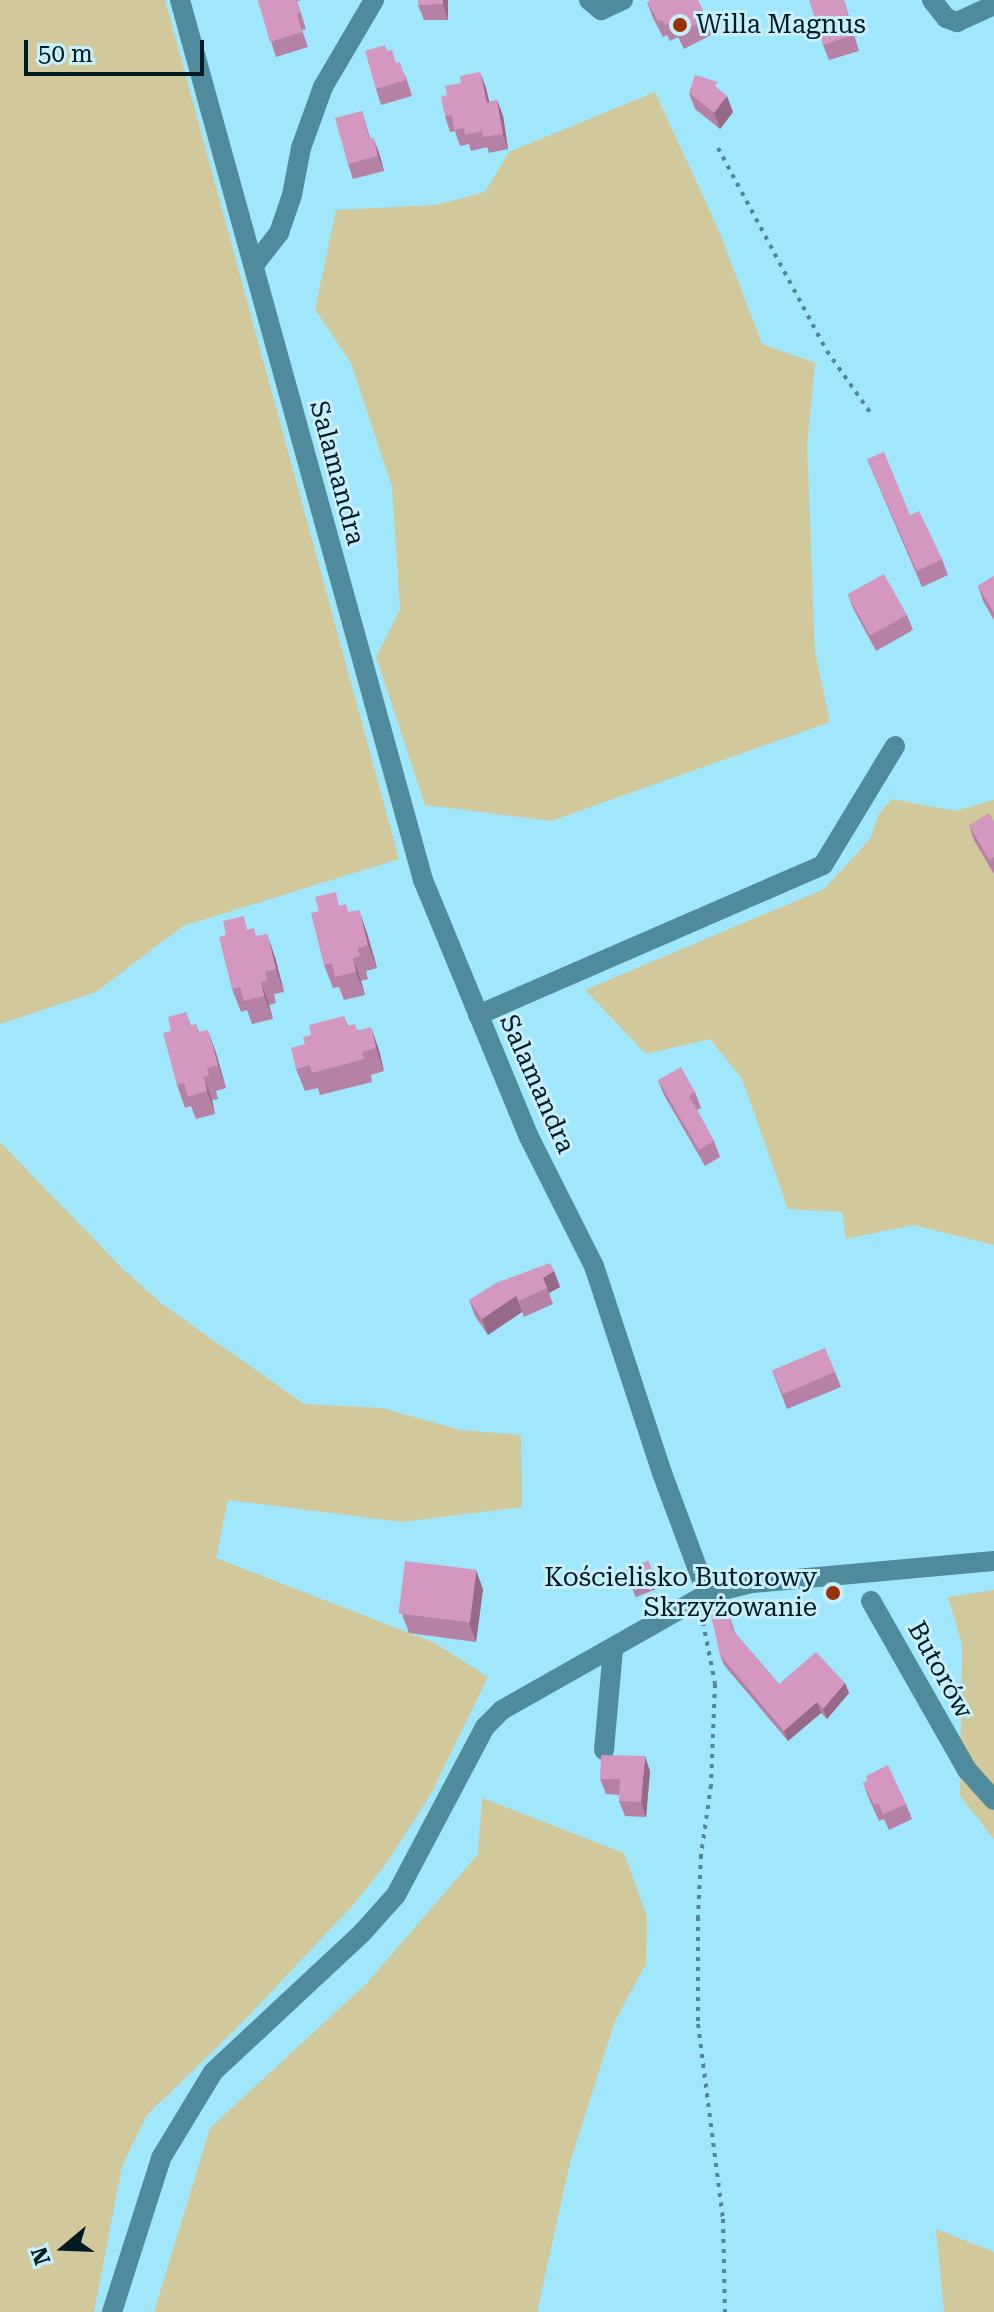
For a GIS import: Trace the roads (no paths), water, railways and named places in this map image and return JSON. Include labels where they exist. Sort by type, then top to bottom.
[{"type":"street","name":"Salamandra","points":[[180,0],[423,880],[528,1135],[594,1266],[700,1597]]},
{"type":"street","points":[[254,265],[279,233],[292,195],[301,148],[323,87],[374,0]]},
{"type":"street","points":[[589,0],[601,10],[623,0]]},
{"type":"street","points":[[932,0],[946,18],[957,22],[994,5]]},
{"type":"street","points":[[478,1015],[823,865],[895,746]]},
{"type":"street","points":[[112,2312],[161,2158],[213,2072],[362,1933],[396,1895],[485,1727],[502,1710],[613,1650],[700,1597],[752,1583],[869,1590],[994,1561]]},
{"type":"street","name":"Butorów","points":[[869,1590],[967,1770],[994,1800]]},
{"type":"street","points":[[604,1750],[613,1650]]},
{"type":"place","name":"Willa Magnus","points":[[680,25]]},
{"type":"place","name":"Kościelisko Butorowy Skrzyżowanie","points":[[833,1593]]}]
